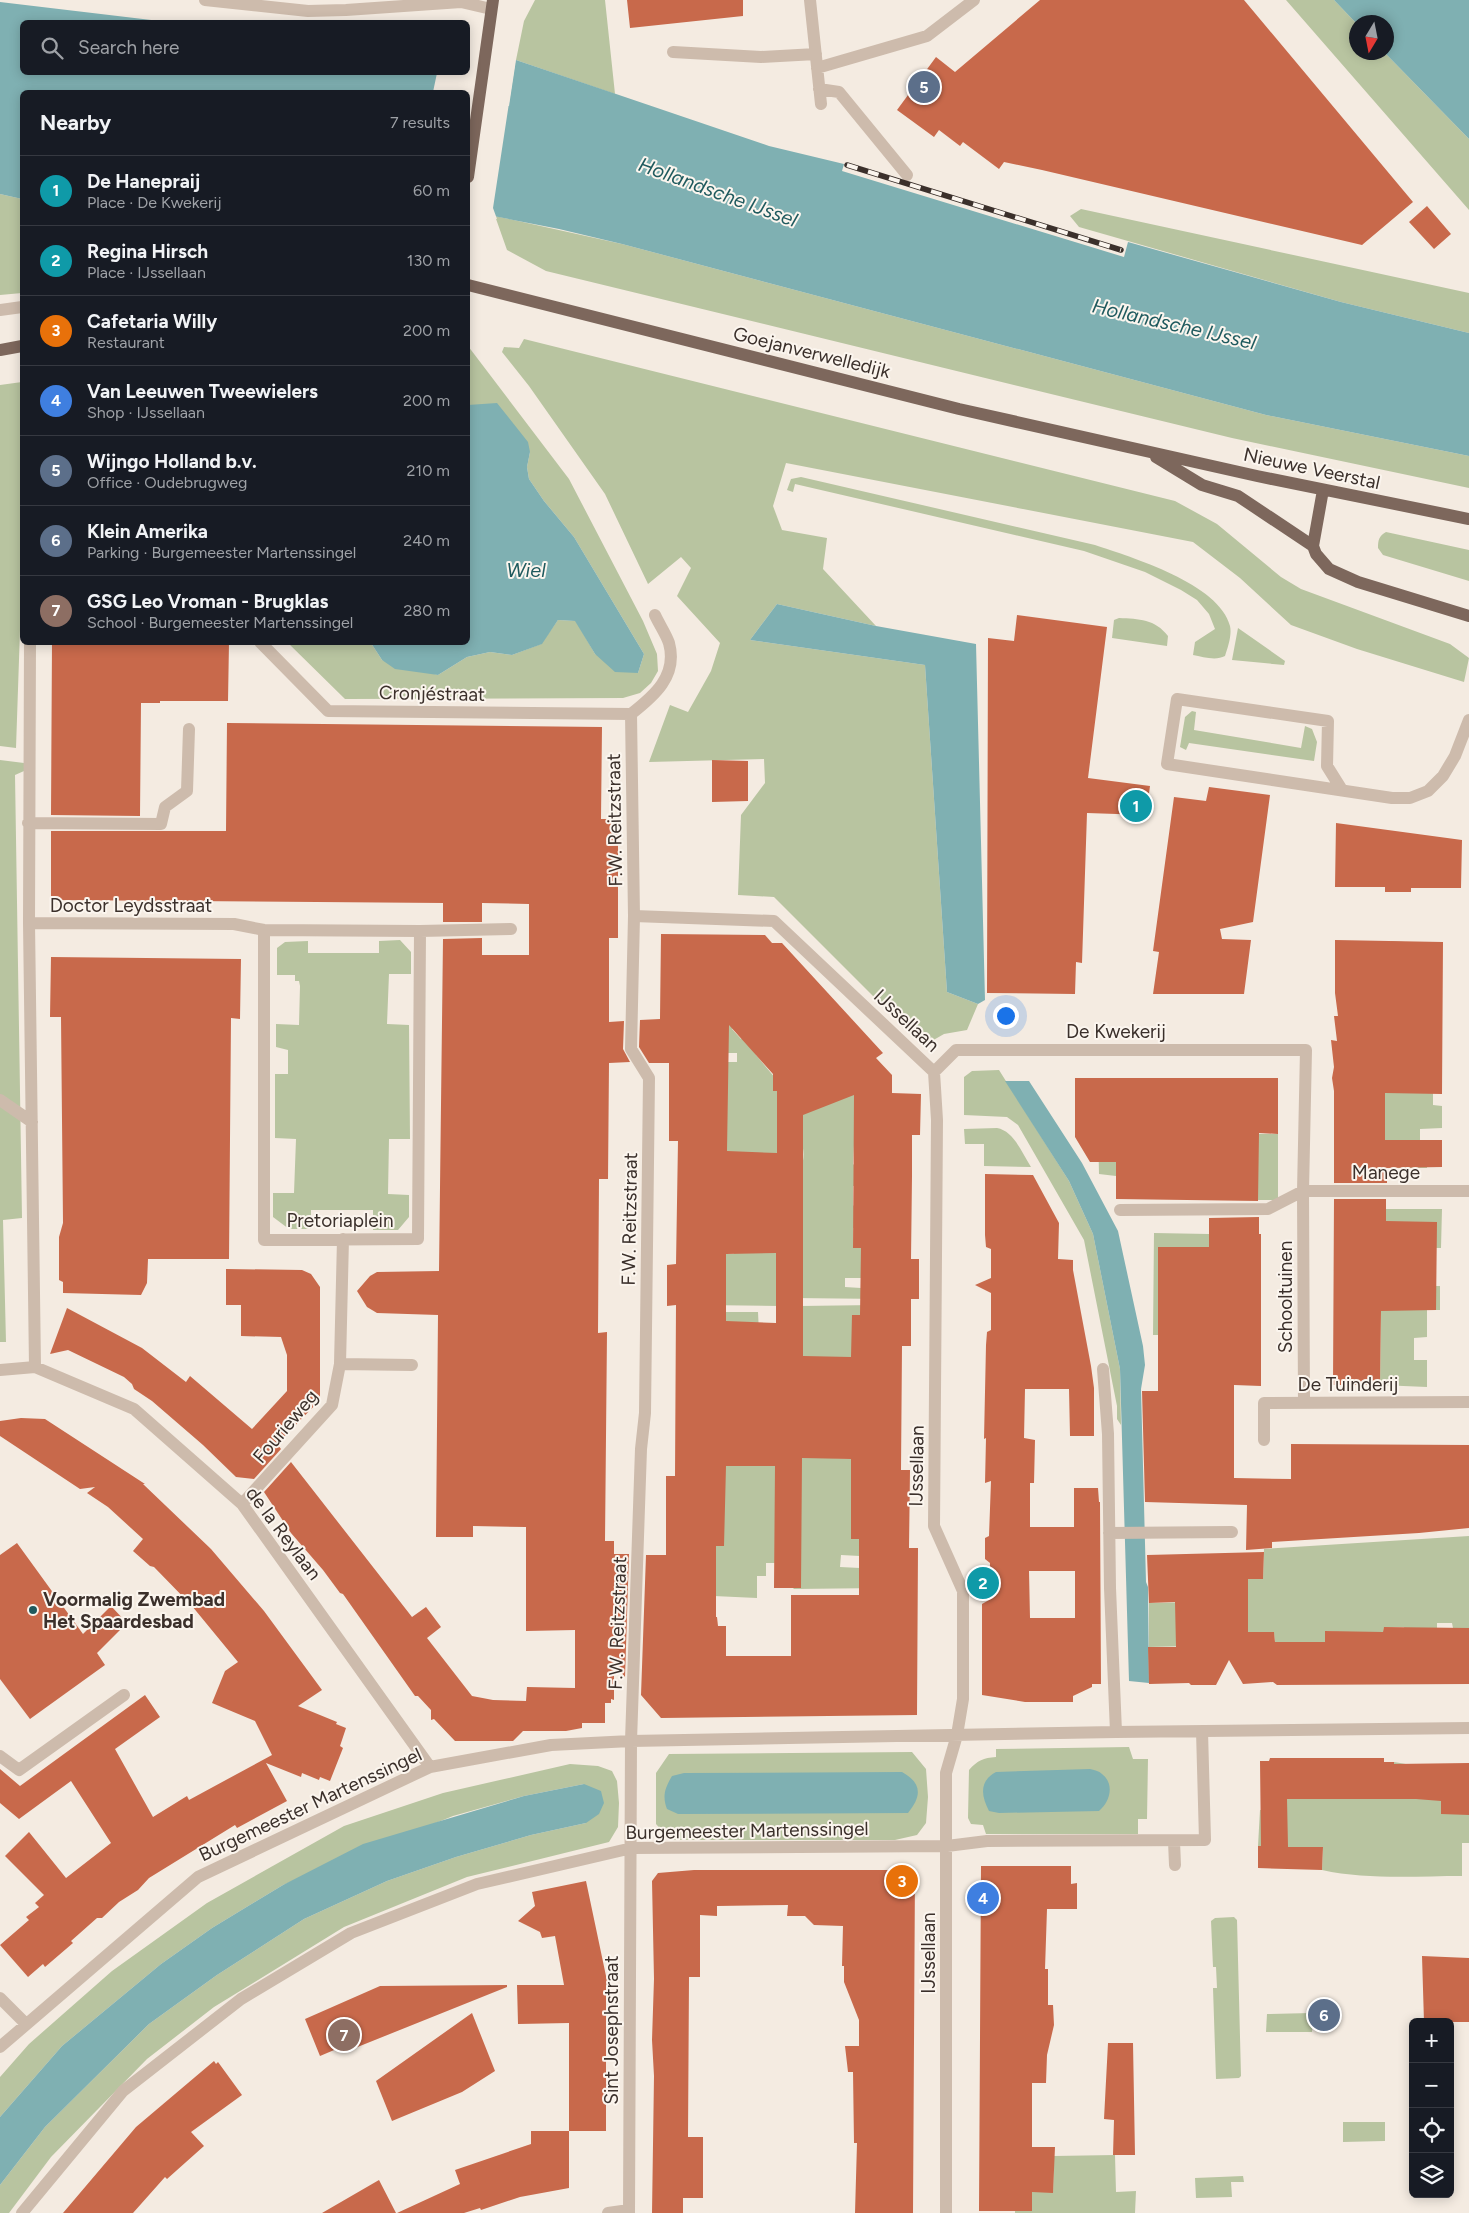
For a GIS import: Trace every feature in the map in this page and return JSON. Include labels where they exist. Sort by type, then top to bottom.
[{"type":"main road","points":[[470,162],[492,4]]},
{"type":"main road","name":"Goejanverwelledijk","points":[[470,285],[959,409],[1148,452]]},
{"type":"main road","points":[[0,350],[20,346]]},
{"type":"main road","points":[[1148,452],[1202,485],[1238,496],[1313,546]]},
{"type":"main road","name":"Nieuwe Veerstal","points":[[1148,452],[1469,519]]},
{"type":"main road","points":[[1323,490],[1313,546],[1316,554],[1329,569],[1350,578],[1469,616]]},
{"type":"street","points":[[205,0],[308,11],[461,2],[492,4]]},
{"type":"street","points":[[810,0],[821,104]]},
{"type":"street","points":[[817,68],[927,36],[974,0]]},
{"type":"street","points":[[673,52],[761,57],[816,54]]},
{"type":"street","points":[[820,88],[839,92],[907,175]]},
{"type":"street","points":[[0,310],[20,307]]},
{"type":"street","points":[[631,714],[662,686],[670,669],[669,644],[655,615]]},
{"type":"street","points":[[30,645],[28,823],[35,1368]]},
{"type":"street","name":"Cronjéstraat","points":[[263,645],[328,710],[631,714]]},
{"type":"street","points":[[1342,790],[1327,766],[1328,722],[1177,699],[1167,764],[1342,790],[1401,798],[1410,798],[1428,790],[1443,776],[1455,756],[1469,720]]},
{"type":"street","name":"F.W. Reitzstraat","points":[[631,714],[634,916],[631,1049],[649,1078],[645,1413],[641,1449],[631,1741],[632,1848]]},
{"type":"street","points":[[28,823],[161,824],[165,807],[187,791],[189,730]]},
{"type":"street","name":"IJssellaan","points":[[634,916],[774,921],[934,1072],[937,1130],[934,1526],[963,1591],[963,1699],[957,1735],[946,1773],[946,2213]]},
{"type":"street","name":"Doctor Leydsstraat","points":[[29,923],[234,924],[264,930]]},
{"type":"street","points":[[264,930],[420,932],[511,929]]},
{"type":"street","name":"Pretoriaplein","points":[[264,930],[264,1240],[418,1239],[420,932]]},
{"type":"street","name":"De Kwekerij","points":[[934,1072],[956,1050],[1306,1050]]},
{"type":"street","name":"Schooltuinen","points":[[1304,1403],[1306,1050]]},
{"type":"street","points":[[0,1100],[32,1122]]},
{"type":"street","name":"Manege","points":[[1304,1192],[1469,1191]]},
{"type":"street","points":[[1120,1210],[1268,1209],[1304,1192]]},
{"type":"street","name":"Fourieweg","points":[[242,1504],[332,1405],[340,1364],[343,1239]]},
{"type":"street","points":[[340,1364],[412,1365]]},
{"type":"street","name":"de la Reylaan","points":[[0,1370],[35,1368],[134,1408],[242,1504],[430,1767]]},
{"type":"street","points":[[1103,1369],[1116,1533],[1116,1732]]},
{"type":"street","name":"De Tuinderij","points":[[1264,1440],[1264,1403],[1469,1402]]},
{"type":"street","points":[[1116,1533],[1232,1532]]},
{"type":"street","points":[[0,1756],[19,1770],[124,1694]]},
{"type":"street","points":[[1202,1731],[1469,1728]]},
{"type":"street","name":"Burgemeester Martenssingel","points":[[0,2047],[198,1877],[430,1767],[551,1745],[631,1741],[1202,1731],[1205,1840],[987,1841],[947,1846],[632,1848],[477,1884],[351,1933],[241,1999],[123,2091],[22,2213]]},
{"type":"street","points":[[1174,1841],[1175,1864]]},
{"type":"street","name":"Sint Josephstraat","points":[[629,2212],[632,1848]]},
{"type":"street","points":[[0,1998],[26,2024]]},
{"type":"street","points":[[608,2213],[629,2212]]},
{"type":"green space","points":[[535,0],[605,0],[615,94],[516,60],[524,21]]},
{"type":"green space","points":[[1286,0],[1334,0],[1349,16],[1349,60],[1392,60],[1469,139],[1469,210]]},
{"type":"green space","points":[[0,194],[20,199],[20,293],[0,295]]},
{"type":"green space","points":[[1081,209],[1469,293],[1469,333],[1341,302],[1079,227],[1070,216]]},
{"type":"green space","points":[[495,216],[622,244],[1266,415],[1469,456],[1469,488],[1232,438],[546,271],[507,250]]},
{"type":"green space","points":[[524,339],[1175,501],[1217,524],[1281,577],[1301,589],[1450,644],[1469,658],[1464,682],[1357,649],[1291,625],[1240,578],[1193,542],[786,463],[773,506],[782,530],[827,538],[823,569],[876,626],[777,604],[750,640],[925,665],[947,992],[978,1004],[967,1030],[944,1034],[923,1046],[774,897],[738,895],[741,815],[765,783],[764,759],[649,762],[670,705],[688,712],[711,671],[720,643],[677,596],[691,568],[681,557],[648,584],[605,494],[529,386],[502,352],[504,347],[519,348]]},
{"type":"green space","points":[[470,349],[569,479],[643,621],[657,654],[658,671],[651,683],[640,693],[623,698],[345,699],[290,645],[372,645],[382,660],[438,675],[467,657],[490,652],[512,655],[541,644],[558,620],[576,621],[595,654],[638,673],[644,654],[574,537],[544,501],[529,479],[527,467],[530,452],[470,406]]},
{"type":"green space","points":[[20,382],[20,630],[16,748],[0,746],[0,385]]},
{"type":"green space","points":[[801,477],[1095,545],[1151,565],[1192,585],[1210,597],[1223,611],[1230,626],[1225,656],[1205,658],[1193,655],[1195,642],[1215,629],[1209,614],[1197,600],[1145,572],[1084,551],[795,484],[793,492],[787,490],[791,479]]},
{"type":"green space","points":[[1386,532],[1469,550],[1469,581],[1383,555],[1378,548],[1378,543],[1380,537]]},
{"type":"green space","points":[[1119,618],[1146,621],[1158,626],[1168,636],[1167,646],[1112,638],[1114,620]]},
{"type":"green space","points":[[1238,628],[1285,661],[1284,665],[1232,660]]},
{"type":"green space","points":[[1192,711],[1196,712],[1194,730],[1301,748],[1305,726],[1312,729],[1317,742],[1314,761],[1189,743],[1186,750],[1180,747],[1185,717]]},
{"type":"green space","points":[[0,760],[24,763],[24,771],[15,775],[22,1218],[3,1220],[6,1342],[0,1342]]},
{"type":"green space","points":[[400,940],[411,952],[411,974],[389,974],[387,1024],[409,1025],[410,1139],[389,1139],[388,1194],[409,1195],[409,1217],[398,1230],[373,1230],[373,1210],[311,1210],[311,1229],[289,1229],[273,1217],[273,1193],[294,1193],[296,1139],[275,1138],[275,1074],[288,1074],[288,1050],[276,1047],[276,1024],[299,1025],[300,986],[299,981],[295,981],[295,975],[277,975],[277,948],[285,942],[308,941],[308,953],[379,953],[379,941]]},
{"type":"green space","points":[[1391,941],[1418,943],[1442,1069],[1442,1079],[1433,1079],[1433,1105],[1442,1106],[1442,1128],[1420,1129],[1420,1143],[1427,1144],[1427,1168],[1398,1168],[1385,1140],[1385,1115],[1380,1092],[1391,968]]},
{"type":"green space","points":[[696,1023],[739,1023],[732,1029],[741,1039],[748,1033],[756,1055],[786,1091],[777,1244],[780,1306],[703,1305],[712,1254],[734,1254],[712,1152],[728,1062],[737,1062],[737,1053],[718,1053]]},
{"type":"green space","points":[[999,1070],[1069,1181],[1093,1234],[1120,1369],[1121,1425],[1117,1419],[1117,1406],[1084,1240],[1018,1125],[1007,1117],[964,1115],[964,1077],[972,1071]]},
{"type":"green space","points":[[863,1084],[876,1145],[854,1145],[853,1164],[876,1186],[853,1186],[853,1205],[875,1227],[853,1228],[853,1246],[875,1247],[861,1278],[845,1278],[845,1287],[861,1288],[884,1299],[794,1298],[794,1250],[803,1250],[803,1224],[795,1224],[795,1209],[803,1209],[803,1182],[794,1183],[801,1168],[804,1154],[795,1125],[803,1125],[803,1112]]},
{"type":"green space","points":[[997,1128],[1008,1133],[1013,1138],[1031,1167],[984,1166],[984,1144],[965,1144],[964,1129]]},
{"type":"green space","points":[[1098,1128],[1119,1133],[1278,1134],[1278,1200],[1258,1200],[1258,1174],[1116,1176],[1099,1174]]},
{"type":"green space","points":[[1386,1209],[1442,1209],[1441,1248],[1412,1248],[1427,1286],[1440,1286],[1440,1310],[1436,1310],[1436,1297],[1427,1297],[1427,1337],[1414,1338],[1414,1360],[1427,1360],[1427,1387],[1380,1385],[1381,1311]]},
{"type":"green space","points":[[1154,1233],[1209,1234],[1209,1285],[1181,1335],[1153,1335]]},
{"type":"green space","points":[[875,1305],[875,1335],[832,1458],[866,1459],[874,1539],[860,1556],[841,1555],[840,1567],[860,1568],[882,1588],[794,1589],[792,1587],[801,1306]]},
{"type":"green space","points":[[711,1312],[758,1312],[759,1333],[776,1332],[783,1563],[766,1563],[766,1576],[757,1576],[757,1598],[692,1595]]},
{"type":"green space","points":[[1469,1536],[1469,1628],[1453,1628],[1452,1623],[1437,1623],[1437,1642],[1405,1632],[1404,1627],[1384,1627],[1383,1636],[1325,1631],[1325,1642],[1275,1642],[1274,1633],[1262,1632],[1230,1645],[1149,1647],[1149,1603],[1248,1601],[1246,1579],[1263,1579],[1264,1549]]},
{"type":"green space","points":[[1129,1747],[1133,1759],[1148,1759],[1147,1819],[1138,1819],[1138,1834],[986,1834],[983,1825],[971,1824],[968,1818],[969,1770],[981,1760],[996,1757],[996,1749]]},
{"type":"green space","points":[[912,1752],[926,1769],[928,1797],[926,1823],[917,1835],[895,1840],[670,1840],[656,1824],[656,1773],[669,1754]]},
{"type":"green space","points":[[1394,1762],[1435,1769],[1469,1800],[1469,1843],[1462,1843],[1462,1876],[1374,1876],[1322,1870],[1323,1847],[1289,1847],[1288,1869],[1284,1846],[1258,1846],[1260,1810],[1287,1810],[1287,1799],[1394,1799]]},
{"type":"green space","points":[[570,1764],[598,1766],[612,1771],[617,1781],[619,1803],[618,1827],[609,1842],[467,1877],[344,1927],[214,2007],[147,2059],[51,2157],[9,2213],[0,2213],[0,2185],[45,2127],[149,2024],[217,1975],[304,1919],[387,1881],[456,1857],[531,1835],[586,1823],[584,1784],[524,1796],[453,1816],[283,1885],[212,1928],[161,1964],[62,2046],[0,2117],[0,2077],[29,2044],[112,1971],[207,1903],[344,1826],[443,1793]]},
{"type":"green space","points":[[1234,1917],[1237,1920],[1241,2076],[1239,2078],[1216,2079],[1213,1988],[1217,1988],[1216,1967],[1213,1967],[1211,1921],[1215,1918]]},
{"type":"green space","points":[[1267,2014],[1313,2014],[1312,2032],[1266,2032]]},
{"type":"green space","points":[[1343,2122],[1385,2122],[1385,2141],[1343,2142]]},
{"type":"green space","points":[[1115,2155],[1116,2192],[1136,2191],[1135,2213],[1015,2213],[1015,2202],[1031,2192],[1053,2192],[1054,2156]]},
{"type":"green space","points":[[1243,2176],[1244,2182],[1231,2182],[1232,2197],[1196,2198],[1195,2178]]},
{"type":"water","points":[[1334,0],[1469,0],[1469,139],[1392,60],[1394,60],[1394,15],[1349,16]]},
{"type":"water","points":[[0,2],[151,20],[20,20],[20,75],[437,75],[433,90],[20,90],[20,199],[0,194]]},
{"type":"water","name":"Hollandsche IJssel","points":[[516,60],[769,146],[844,164],[842,171],[1124,257],[1128,242],[1341,302],[1469,333],[1469,456],[1266,415],[622,244],[470,211],[470,100],[509,106]]},
{"type":"water","name":"Wiel","points":[[497,403],[528,442],[530,452],[527,467],[529,479],[544,501],[574,537],[644,654],[638,673],[615,672],[595,654],[575,621],[558,620],[542,644],[512,655],[490,652],[467,657],[438,675],[395,669],[382,660],[372,645],[470,645],[470,405]]},
{"type":"water","points":[[777,604],[876,626],[976,644],[985,1000],[978,1004],[947,992],[925,665],[750,640]]},
{"type":"water","points":[[1005,1081],[1029,1081],[1082,1163],[1118,1231],[1143,1346],[1145,1365],[1141,1389],[1146,1582],[1148,1587],[1149,1683],[1129,1681],[1120,1369],[1093,1234],[1069,1181]]},
{"type":"water","points":[[1090,1769],[1098,1771],[1109,1783],[1110,1793],[1106,1803],[1099,1811],[999,1813],[989,1811],[984,1800],[984,1784],[996,1772]]},
{"type":"water","points":[[902,1772],[909,1776],[918,1790],[916,1801],[908,1813],[678,1814],[667,1809],[665,1800],[666,1788],[672,1776],[684,1773]]},
{"type":"water","points":[[584,1784],[601,1791],[604,1803],[599,1814],[586,1823],[531,1835],[456,1857],[387,1881],[304,1919],[217,1975],[149,2024],[45,2127],[0,2185],[0,2117],[62,2046],[161,1964],[212,1928],[283,1885],[363,1844],[524,1796]]},
{"type":"pier","points":[[516,57],[493,208],[497,219],[470,214],[470,97],[507,103]]},
{"type":"building","points":[[627,0],[743,0],[743,16],[630,28]]},
{"type":"building","points":[[1040,0],[1244,0],[1413,202],[1362,245],[1004,162],[999,169],[963,142],[960,146],[939,130],[934,137],[897,110],[936,57],[955,72]]},
{"type":"building","points":[[1427,206],[1451,234],[1434,249],[1409,222]]},
{"type":"building","points":[[1017,615],[1107,627],[1088,778],[1150,786],[1146,815],[1087,813],[1082,963],[1076,962],[1075,994],[987,993],[988,638],[1014,641]]},
{"type":"building","points":[[52,645],[229,645],[228,701],[160,701],[160,703],[141,703],[140,816],[51,815]]},
{"type":"building","points":[[227,723],[602,727],[601,819],[618,819],[618,938],[609,938],[609,1022],[624,1021],[623,1049],[630,1062],[609,1063],[608,1179],[599,1179],[598,1333],[607,1332],[605,1541],[614,1541],[614,1554],[629,1554],[625,1677],[614,1664],[614,1700],[611,1699],[611,1703],[605,1703],[605,1723],[582,1723],[582,1728],[566,1731],[523,1731],[513,1741],[455,1741],[434,1719],[431,1720],[431,1710],[418,1696],[415,1696],[343,1594],[340,1593],[291,1533],[264,1492],[291,1462],[412,1617],[426,1607],[441,1627],[427,1638],[472,1696],[493,1700],[526,1701],[527,1687],[575,1688],[575,1630],[526,1631],[526,1527],[473,1526],[473,1537],[436,1537],[438,1315],[377,1313],[367,1307],[357,1291],[370,1276],[377,1272],[439,1271],[443,939],[482,938],[482,955],[529,955],[529,904],[482,903],[482,922],[443,922],[443,903],[51,900],[51,831],[226,831]]},
{"type":"building","points":[[712,760],[748,761],[748,801],[712,802]]},
{"type":"building","points":[[1209,787],[1270,795],[1253,922],[1220,929],[1222,939],[1251,940],[1244,994],[1153,994],[1159,952],[1153,951],[1174,797],[1206,801]]},
{"type":"building","points":[[1336,823],[1462,840],[1461,888],[1411,888],[1411,892],[1385,892],[1385,887],[1335,887]]},
{"type":"building","points":[[661,934],[765,935],[772,943],[782,943],[883,1053],[876,1058],[892,1075],[892,1093],[921,1094],[920,1135],[912,1135],[911,1259],[919,1259],[919,1299],[911,1299],[911,1346],[902,1346],[901,1470],[910,1470],[909,1548],[918,1548],[917,1715],[661,1718],[641,1695],[646,1555],[666,1555],[666,1476],[675,1476],[676,1305],[667,1306],[667,1265],[676,1264],[678,1141],[669,1141],[669,1063],[649,1063],[639,1047],[640,1020],[660,1019]],"holes":[[[729,1025],[773,1074],[773,1091],[777,1091],[777,1153],[727,1151]],[[854,1095],[853,1248],[861,1248],[860,1315],[852,1315],[851,1357],[803,1356],[803,1115]],[[776,1253],[776,1323],[726,1321],[726,1254]],[[802,1458],[851,1459],[851,1539],[859,1539],[859,1595],[791,1595],[791,1656],[726,1656],[726,1626],[718,1626],[716,1617],[716,1546],[724,1546],[726,1466],[775,1466],[774,1588],[801,1588]]]},
{"type":"building","points":[[1335,940],[1443,942],[1442,1094],[1385,1093],[1385,1140],[1442,1140],[1442,1167],[1387,1168],[1387,1183],[1334,1183],[1334,1091],[1332,1078],[1334,1067],[1331,1040],[1337,1041],[1334,1016],[1338,1016],[1335,993]]},
{"type":"building","points":[[51,957],[241,959],[240,1019],[231,1018],[229,1259],[148,1259],[147,1283],[141,1295],[63,1293],[63,1282],[59,1280],[59,1237],[63,1223],[61,1017],[50,1017]]},
{"type":"building","points":[[1075,1078],[1278,1078],[1278,1134],[1259,1133],[1258,1201],[1116,1199],[1116,1162],[1090,1162],[1075,1137]]},
{"type":"building","points":[[985,1174],[1033,1175],[1059,1223],[1058,1259],[1073,1260],[1073,1270],[1094,1388],[1094,1436],[1070,1436],[1069,1389],[1025,1389],[1024,1438],[1035,1440],[1034,1483],[1030,1483],[1030,1527],[1074,1527],[1074,1488],[1098,1488],[1100,1502],[1101,1684],[1092,1684],[1092,1687],[1073,1696],[1073,1702],[1025,1702],[982,1695],[982,1604],[989,1600],[990,1563],[985,1559],[985,1538],[989,1536],[991,1481],[985,1483],[986,1438],[984,1439],[986,1345],[987,1332],[991,1330],[991,1293],[975,1285],[991,1278],[991,1249],[986,1247]],"holes":[[[1029,1571],[1075,1571],[1075,1618],[1030,1618]]]},
{"type":"building","points":[[1334,1199],[1386,1199],[1386,1221],[1437,1222],[1436,1310],[1381,1311],[1380,1385],[1333,1385]]},
{"type":"building","points":[[1259,1217],[1259,1234],[1261,1234],[1261,1386],[1234,1385],[1234,1478],[1291,1479],[1291,1444],[1469,1445],[1469,1528],[1272,1542],[1272,1548],[1246,1550],[1247,1505],[1145,1502],[1142,1391],[1158,1391],[1158,1247],[1209,1247],[1209,1218]]},
{"type":"building","points":[[226,1269],[302,1270],[311,1274],[320,1287],[320,1400],[277,1444],[281,1449],[254,1479],[236,1477],[203,1445],[152,1401],[134,1389],[132,1384],[124,1377],[68,1350],[50,1354],[67,1308],[142,1348],[186,1382],[190,1376],[252,1429],[287,1391],[287,1355],[281,1337],[241,1336],[241,1305],[226,1305]]},
{"type":"building","points":[[21,1418],[45,1419],[145,1484],[143,1484],[211,1549],[264,1611],[322,1690],[298,1706],[337,1722],[336,1724],[346,1728],[340,1746],[343,1748],[330,1781],[320,1777],[319,1780],[302,1773],[301,1777],[266,1763],[287,1801],[237,1828],[235,1825],[149,1878],[138,1890],[119,1902],[102,1918],[97,1918],[71,1941],[73,1943],[45,1967],[43,1964],[28,1977],[0,1945],[29,1920],[26,1917],[39,1907],[35,1903],[44,1895],[5,1856],[29,1832],[66,1878],[111,1843],[71,1781],[19,1819],[0,1803],[0,1769],[20,1786],[145,1695],[160,1717],[115,1749],[153,1817],[187,1796],[189,1800],[272,1755],[255,1721],[212,1703],[225,1671],[238,1662],[192,1606],[154,1567],[150,1566],[133,1551],[143,1539],[108,1507],[87,1493],[95,1487],[80,1489],[0,1436],[0,1421]]},
{"type":"building","name":"Voormalig Zwembad Het Spaardesbad","points":[[17,1543],[83,1634],[111,1606],[127,1623],[97,1653],[105,1665],[30,1719],[0,1679],[0,1555]]},
{"type":"building","points":[[1264,1552],[1263,1579],[1248,1579],[1248,1632],[1274,1632],[1275,1642],[1325,1642],[1325,1631],[1383,1632],[1384,1627],[1469,1628],[1469,1684],[1277,1685],[1273,1682],[1243,1684],[1229,1660],[1216,1685],[1191,1685],[1189,1683],[1149,1684],[1148,1647],[1176,1647],[1175,1602],[1149,1603],[1147,1555]]},
{"type":"building","points":[[1270,1758],[1384,1758],[1384,1762],[1394,1762],[1394,1764],[1469,1763],[1469,1815],[1441,1814],[1441,1801],[1416,1799],[1287,1799],[1288,1847],[1323,1847],[1322,1870],[1258,1868],[1258,1846],[1261,1846],[1260,1761],[1269,1761]]},
{"type":"building","points":[[981,1866],[1071,1866],[1071,1884],[1077,1883],[1077,1909],[1047,1909],[1045,1969],[1048,1969],[1048,2005],[1053,2005],[1054,2025],[1047,2055],[1046,2083],[1032,2083],[1032,2147],[1055,2147],[1053,2193],[1032,2192],[1032,2211],[979,2211]]},
{"type":"building","points":[[694,1870],[915,1870],[913,2213],[855,2213],[857,2143],[854,2143],[853,2072],[848,2072],[845,2046],[859,2046],[859,2020],[844,1982],[844,1966],[842,1966],[843,1926],[814,1925],[805,1916],[787,1916],[788,1905],[717,1906],[717,1916],[700,1915],[700,1977],[689,1977],[688,2137],[703,2137],[703,2198],[683,2198],[683,2213],[652,2213],[654,1979],[652,1881],[658,1873]]},
{"type":"building","points":[[586,1881],[606,1976],[610,1983],[606,1987],[606,2081],[610,2087],[606,2093],[606,2131],[569,2131],[569,2023],[518,2024],[517,1985],[564,1985],[555,1936],[542,1938],[540,1932],[518,1921],[535,1906],[532,1892]]},
{"type":"building","points":[[1422,1956],[1469,1958],[1469,2022],[1454,2022],[1454,2018],[1424,2018]]},
{"type":"building","points":[[507,1985],[507,1987],[355,2048],[353,2042],[320,2056],[305,2019],[380,1986]]},
{"type":"building","points":[[472,2013],[495,2071],[462,2092],[392,2121],[376,2081]]},
{"type":"building","points":[[1108,2043],[1133,2043],[1135,2155],[1113,2155],[1114,2120],[1104,2119]]},
{"type":"building","points":[[214,2061],[216,2064],[218,2062],[242,2095],[191,2132],[204,2146],[167,2179],[165,2177],[133,2213],[63,2213],[136,2127]]},
{"type":"building","points":[[531,2131],[569,2131],[569,2188],[520,2197],[481,2210],[480,2208],[464,2213],[397,2213],[460,2184],[455,2170],[531,2144]]},
{"type":"building","points":[[379,2180],[396,2213],[322,2213]]},
{"type":"railway","points":[[847,165],[1121,250]]},
{"type":"place","name":"Wijngo Holland b.v.","points":[[924,87]]},
{"type":"place","name":"De Hanepraij","points":[[1136,806]]},
{"type":"place","name":"Regina Hirsch","points":[[983,1583]]},
{"type":"place","name":"Voormalig Zwembad Het Spaardesbad","points":[[33,1610]]},
{"type":"place","name":"Cafetaria Willy","points":[[902,1881]]},
{"type":"place","name":"Van Leeuwen Tweewielers","points":[[983,1898]]},
{"type":"place","name":"Klein Amerika","points":[[1324,2015]]},
{"type":"place","name":"GSG Leo Vroman - Brugklas","points":[[344,2035]]}]
